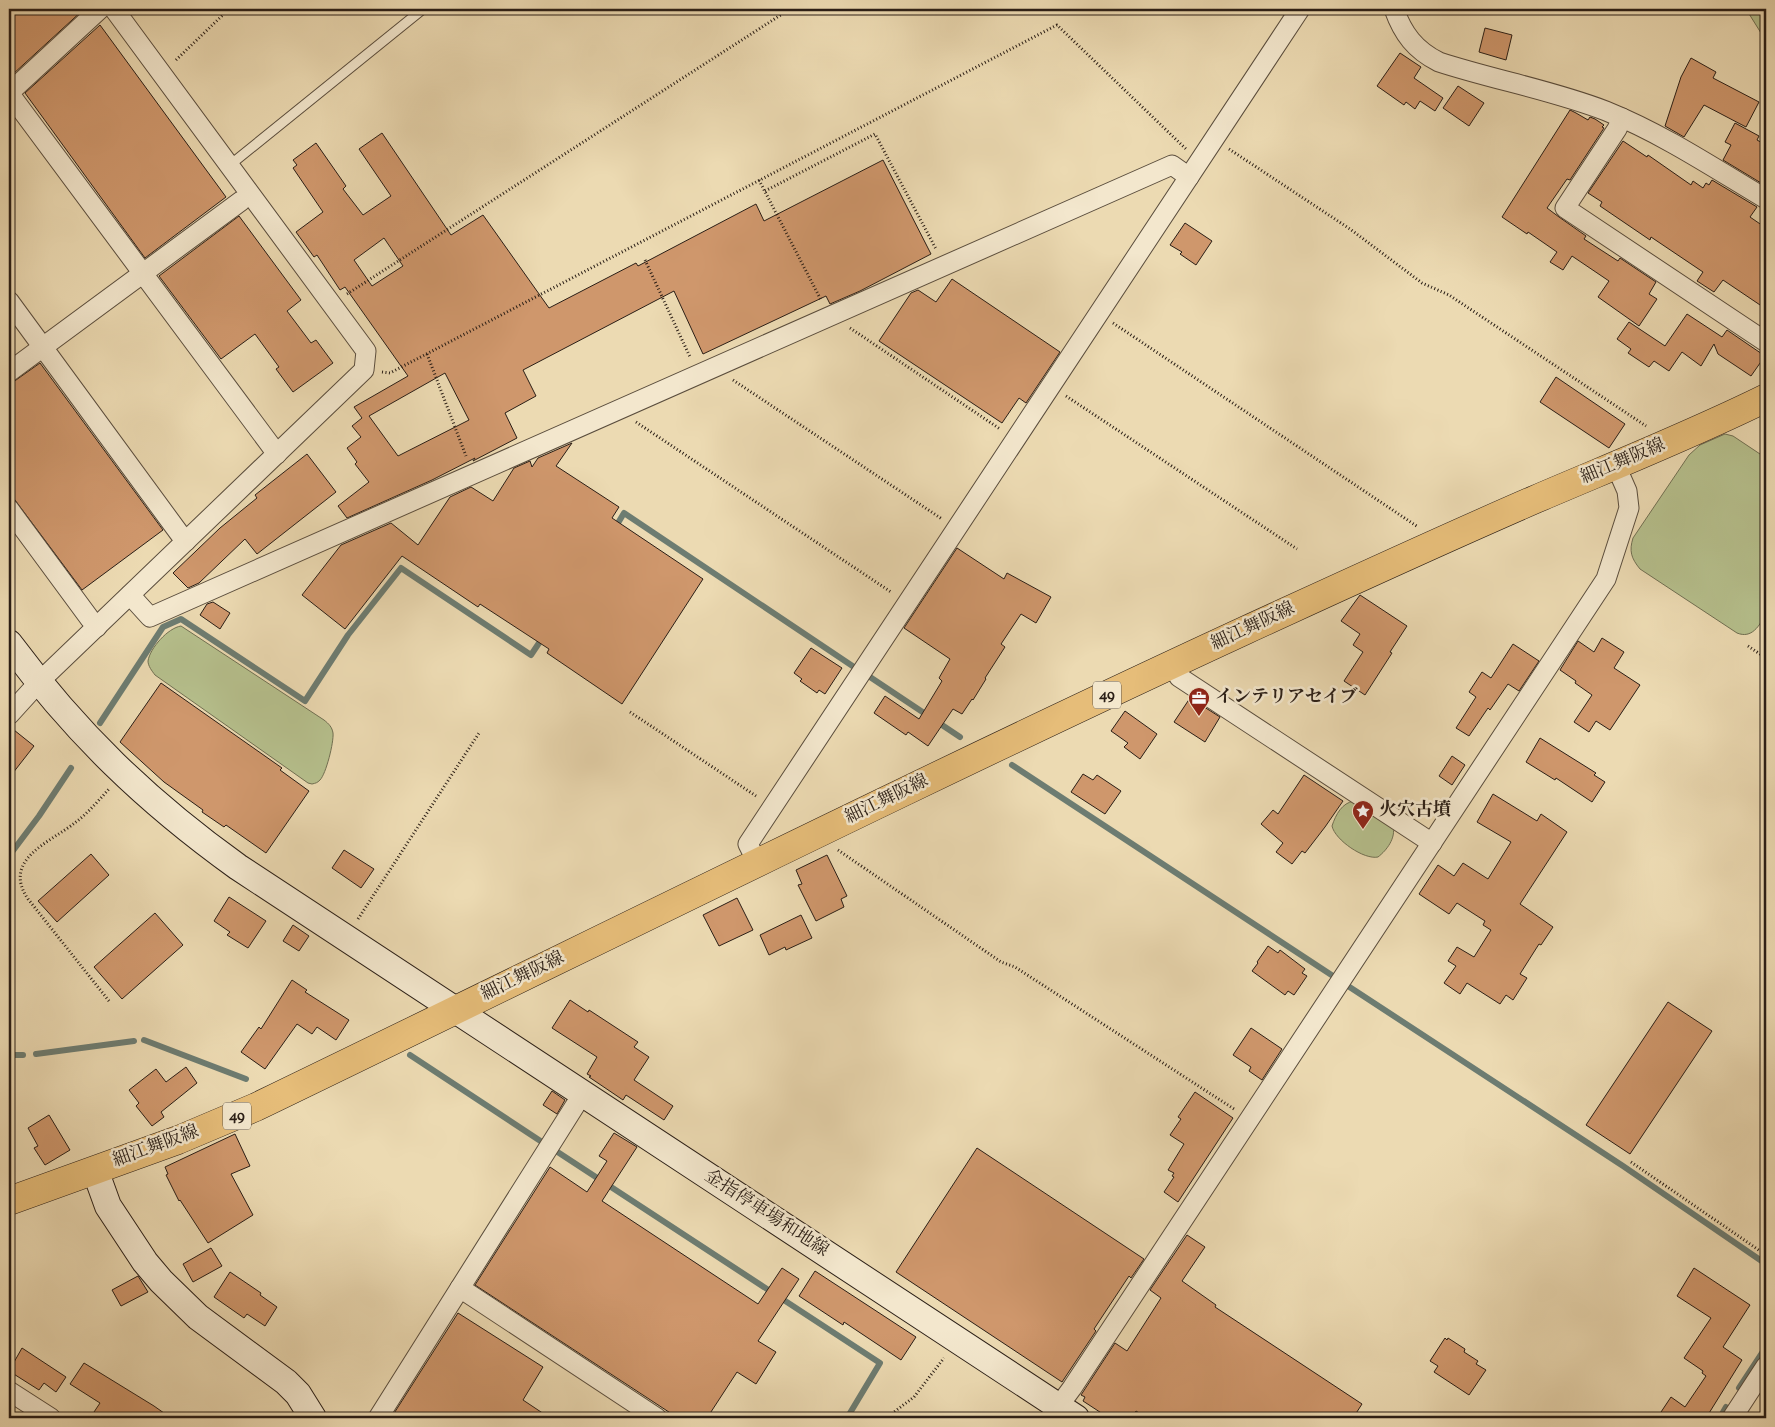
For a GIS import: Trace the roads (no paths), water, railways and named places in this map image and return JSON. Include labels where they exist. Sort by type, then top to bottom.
[{"type":"main road","name":"細江舞阪線","points":[[9,1201],[178,1140],[230,1119],[757,862],[1173,664],[1532,501],[1658,448],[1766,398]]},
{"type":"street","points":[[9,715],[39,682],[97,627],[186,541],[277,454],[364,370],[366,351],[161,72],[107,9],[9,93],[277,454]]},
{"type":"street","points":[[757,862],[748,844],[1300,9]]},
{"type":"street","points":[[1394,9],[1408,39],[1422,52],[1439,62],[1559,96],[1622,118],[1671,142],[1766,199]]},
{"type":"street","points":[[1622,118],[1617,129],[1565,208],[1766,342]]},
{"type":"street","points":[[130,595],[150,617],[1172,166],[1189,177]]},
{"type":"street","points":[[9,372],[241,202]]},
{"type":"street","points":[[9,301],[186,541]]},
{"type":"street","points":[[1062,1414],[1250,1119],[1606,579],[1629,508],[1627,491],[1616,466]]},
{"type":"street","points":[[9,509],[97,627]]},
{"type":"street","name":"金指停車場和地線","points":[[9,643],[81,732],[140,790],[204,842],[346,938],[957,1340],[1062,1414]]},
{"type":"street","points":[[1173,664],[1179,677],[1432,843]]},
{"type":"street","points":[[378,1418],[583,1094]]},
{"type":"street","points":[[95,1170],[108,1206],[145,1262],[161,1281],[198,1317],[286,1382],[298,1394],[313,1418]]},
{"type":"street","points":[[460,1288],[657,1418]]},
{"type":"street","points":[[1732,1418],[1766,1366]]},
{"type":"street","points":[[9,1391],[50,1418]]},
{"type":"lane","points":[[230,166],[423,9]]},
{"type":"waterway","points":[[615,528],[624,513],[854,667]]},
{"type":"waterway","points":[[100,723],[163,627],[181,619],[305,701],[348,635],[401,568],[531,655],[543,637]]},
{"type":"waterway","points":[[870,677],[960,737]]},
{"type":"waterway","points":[[1012,765],[1333,976]]},
{"type":"waterway","points":[[9,856],[71,768]]},
{"type":"waterway","points":[[1348,986],[1623,1166],[1766,1264]]},
{"type":"waterway","points":[[144,1040],[246,1079]]},
{"type":"waterway","points":[[36,1054],[134,1041]]},
{"type":"waterway","points":[[9,1055],[23,1055]]},
{"type":"waterway","points":[[410,1055],[545,1144]]},
{"type":"waterway","points":[[553,1149],[880,1363],[847,1418]]},
{"type":"waterway","points":[[1739,1388],[1766,1347]]},
{"type":"waterway","points":[[1723,1418],[1722,1414],[1726,1407]]},
{"type":"place","name":"インテリアセイブ","points":[[1199,717]]},
{"type":"place","name":"火穴古墳","points":[[1363,830]]}]
